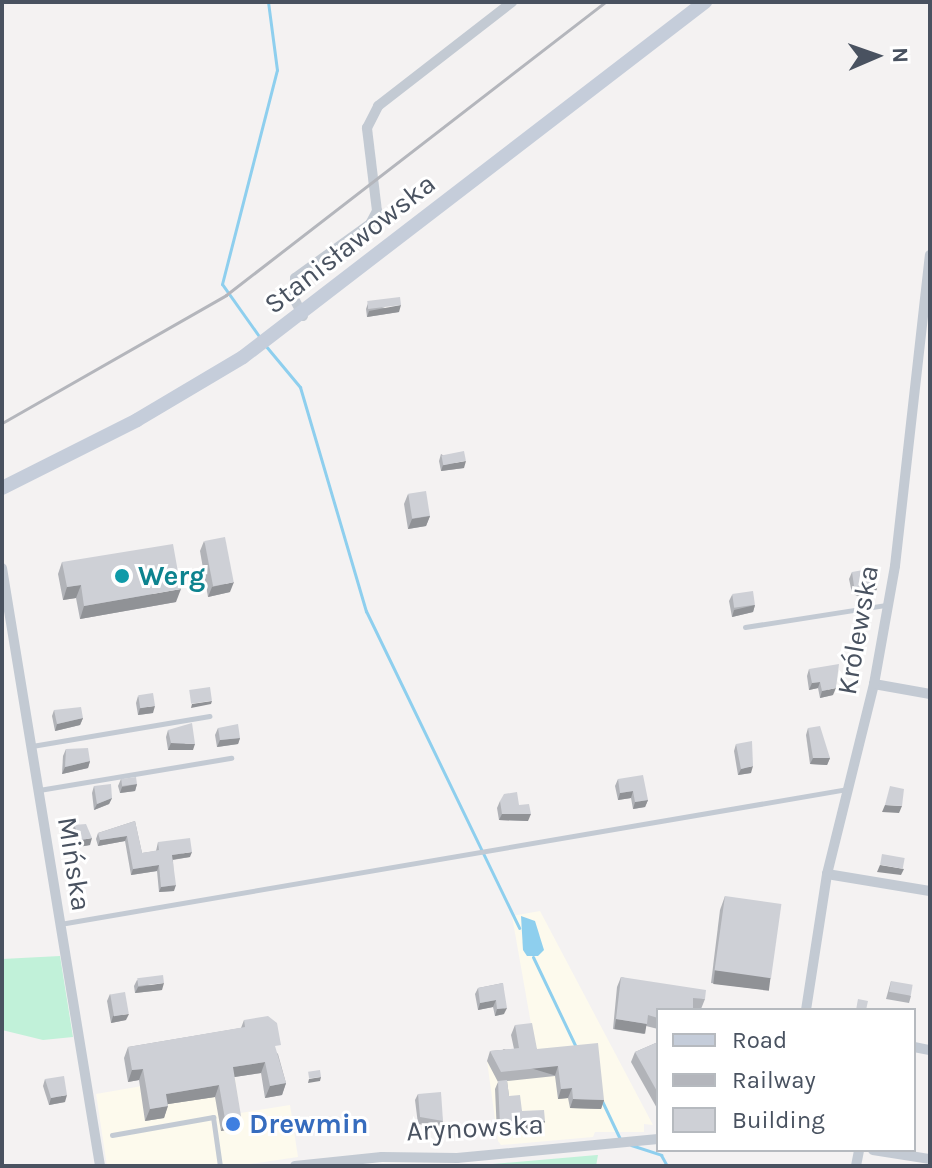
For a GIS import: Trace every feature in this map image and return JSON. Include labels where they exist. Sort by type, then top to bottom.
[{"type":"street","points":[[303,316],[294,298],[295,278],[370,224],[377,211],[367,128],[378,106],[512,2]]},
{"type":"street","name":"Stanisławowska","points":[[2,488],[137,420],[264,343],[303,316],[705,2]]},
{"type":"street","name":"Królewska","points":[[806,1008],[827,874],[874,684],[888,604],[930,255]]},
{"type":"street","name":"Mińska","points":[[2,568],[100,1166]]},
{"type":"street","points":[[874,684],[930,694]]},
{"type":"street","points":[[827,874],[930,891]]},
{"type":"street","name":"Arynowska","points":[[295,1166],[393,1156],[457,1158],[656,1139]]},
{"type":"street","points":[[886,1152],[930,1159]]},
{"type":"lane","points":[[745,627],[888,604]]},
{"type":"lane","points":[[31,746],[209,716]]},
{"type":"lane","points":[[38,790],[231,758]]},
{"type":"lane","points":[[59,924],[431,861],[492,846],[621,824],[652,826],[847,789]]},
{"type":"lane","points":[[112,1135],[213,1117],[220,1166]]},
{"type":"shaded area","points":[[540,911],[653,1125],[644,1124],[644,1132],[595,1132],[593,1137],[501,1145],[498,1141],[487,1061],[537,1058],[512,916]]},
{"type":"shaded area","points":[[234,1070],[240,1113],[290,1105],[298,1157],[236,1166],[107,1166],[96,1094]]},
{"type":"green space","points":[[60,956],[73,1037],[43,1040],[2,1030],[2,959]]},
{"type":"green space","points":[[597,1155],[596,1166],[470,1166]]},
{"type":"water","points":[[521,916],[535,921],[544,950],[538,956],[527,956],[523,950]]},
{"type":"building","points":[[400,297],[401,305],[368,309],[367,301]]},
{"type":"building","points":[[464,451],[466,461],[443,465],[441,455]]},
{"type":"building","points":[[426,491],[430,516],[412,519],[408,494]]},
{"type":"building","points":[[225,537],[234,582],[213,586],[204,541]]},
{"type":"building","points":[[173,544],[181,589],[84,606],[81,585],[67,587],[62,562]]},
{"type":"building","points":[[880,567],[878,585],[860,589],[854,586],[852,572]]},
{"type":"building","points":[[753,591],[755,605],[734,608],[732,594]]},
{"type":"building","points":[[839,664],[836,688],[822,691],[820,682],[812,683],[809,669]]},
{"type":"building","points":[[210,687],[212,701],[191,704],[189,690]]},
{"type":"building","points":[[153,693],[155,706],[140,708],[138,695]]},
{"type":"building","points":[[81,707],[83,718],[57,724],[54,710]]},
{"type":"building","points":[[192,723],[195,744],[171,743],[168,730]]},
{"type":"building","points":[[238,724],[240,738],[220,740],[218,728]]},
{"type":"building","points":[[820,726],[830,758],[813,758],[808,728]]},
{"type":"building","points":[[752,741],[753,766],[741,769],[736,744]]},
{"type":"building","points":[[88,748],[90,761],[65,767],[66,749]]},
{"type":"building","points":[[643,775],[648,800],[635,802],[633,791],[620,793],[618,779]]},
{"type":"building","points":[[136,777],[137,784],[122,786],[121,779]]},
{"type":"building","points":[[111,784],[112,798],[97,804],[94,786]]},
{"type":"building","points":[[890,786],[904,789],[902,806],[885,805]]},
{"type":"building","points":[[517,792],[519,805],[529,804],[531,814],[502,814],[500,801],[504,794]]},
{"type":"building","points":[[135,821],[142,853],[159,850],[158,842],[190,838],[192,852],[172,855],[176,885],[161,887],[159,865],[133,869],[127,836],[100,840],[98,833]]},
{"type":"building","points":[[86,824],[92,838],[81,840],[74,825]]},
{"type":"building","points":[[882,854],[905,858],[903,869],[880,865]]},
{"type":"building","points":[[725,896],[781,904],[771,978],[715,970]]},
{"type":"building","points":[[163,975],[164,983],[138,986],[137,978]]},
{"type":"building","points":[[621,977],[706,990],[705,999],[693,998],[693,1008],[656,1008],[656,1017],[648,1015],[647,1024],[616,1019]]},
{"type":"building","points":[[891,981],[913,985],[911,996],[889,992]]},
{"type":"building","points":[[503,983],[507,1008],[497,1009],[496,1000],[480,1003],[478,988]]},
{"type":"building","points":[[125,992],[129,1014],[114,1016],[110,995]]},
{"type":"building","points":[[858,999],[868,1001],[866,1008],[856,1008]]},
{"type":"building","points":[[268,1016],[277,1023],[281,1045],[275,1046],[286,1083],[270,1086],[265,1062],[233,1067],[241,1116],[225,1119],[219,1085],[166,1094],[168,1106],[150,1109],[143,1069],[132,1070],[128,1047],[245,1027],[244,1020]]},
{"type":"building","points":[[532,1023],[537,1049],[598,1043],[604,1100],[573,1099],[572,1088],[561,1089],[558,1066],[501,1072],[490,1051],[519,1048],[515,1025]]},
{"type":"building","points":[[656,1043],[656,1089],[635,1052]]},
{"type":"building","points":[[320,1070],[321,1077],[309,1079],[308,1072]]},
{"type":"building","points":[[64,1076],[67,1095],[51,1098],[45,1079]]},
{"type":"building","points":[[507,1080],[509,1096],[520,1095],[522,1111],[544,1110],[545,1121],[500,1125],[498,1081]]},
{"type":"building","points":[[441,1092],[443,1121],[420,1117],[418,1094]]},
{"type":"waterway","points":[[261,339],[222,284],[277,70],[268,2]]},
{"type":"waterway","points":[[265,345],[300,387],[366,611],[519,928]]},
{"type":"waterway","points":[[533,957],[576,1047]]},
{"type":"waterway","points":[[602,1101],[621,1141]]},
{"type":"waterway","points":[[631,1145],[661,1155],[667,1166]]},
{"type":"railway","points":[[2,423],[226,295],[605,2]]},
{"type":"place","name":"Werg","points":[[122,576]]},
{"type":"place","name":"Drewmin","points":[[233,1124]]}]
